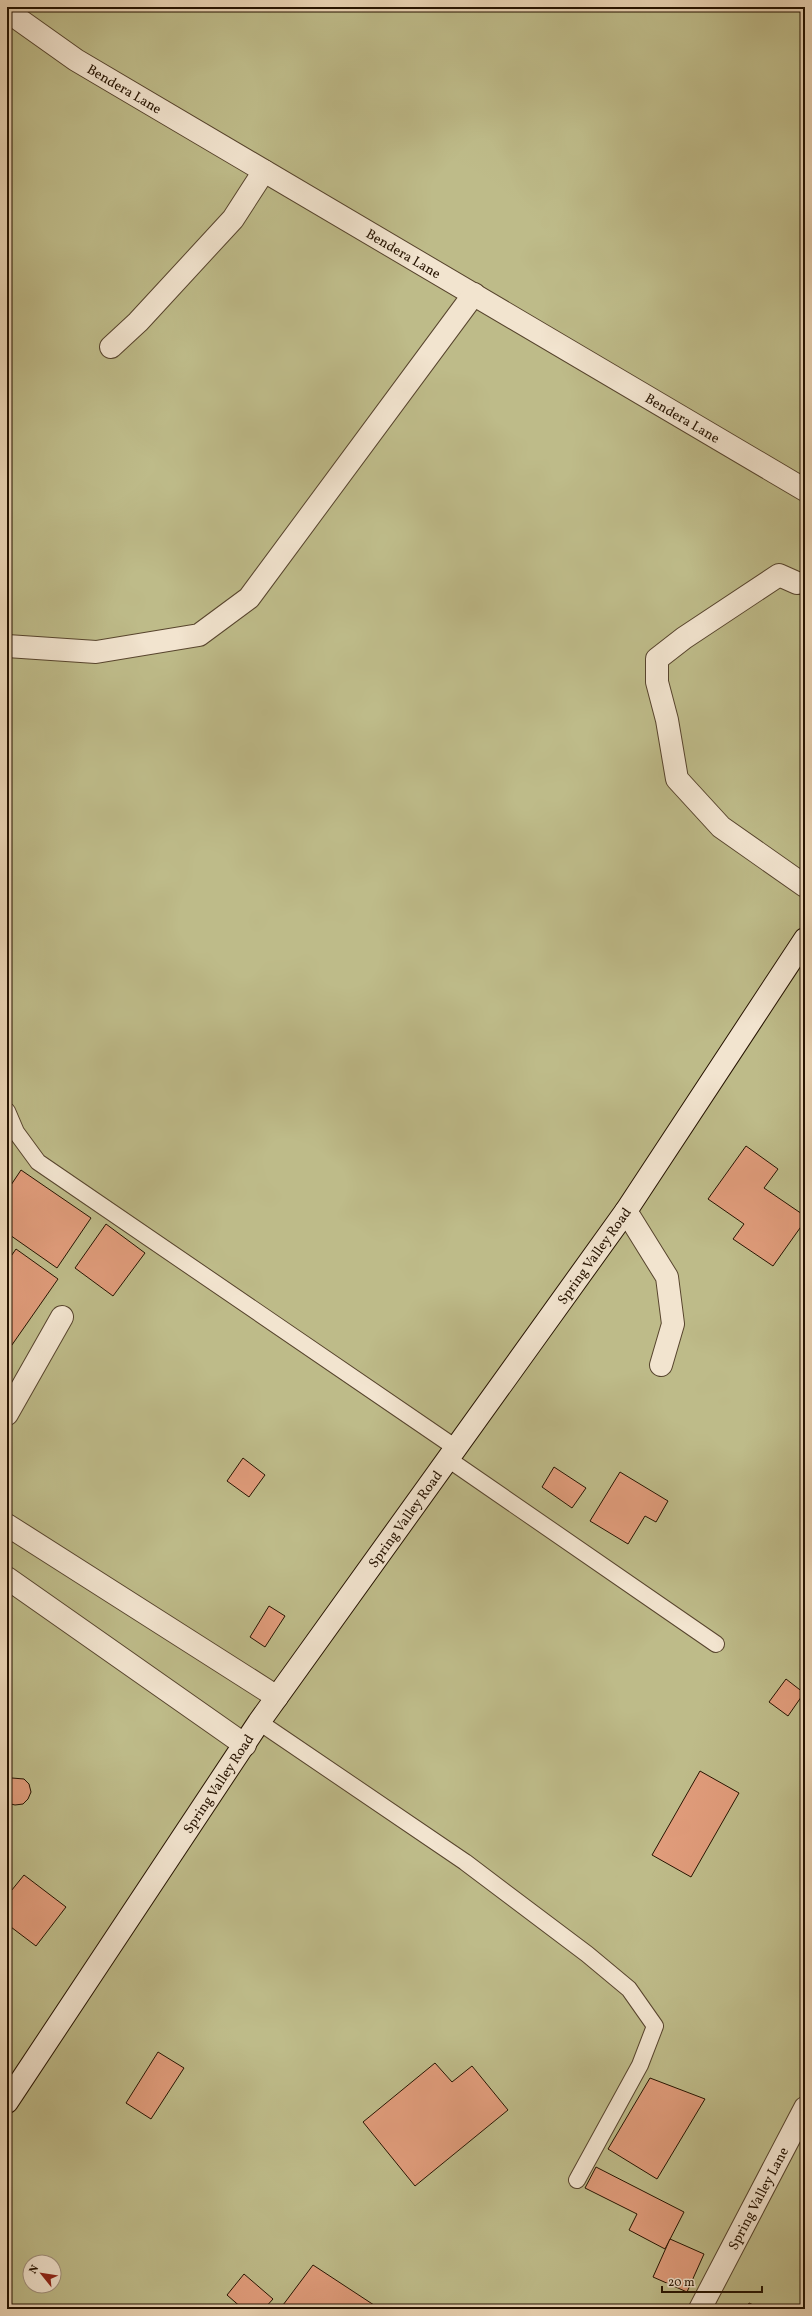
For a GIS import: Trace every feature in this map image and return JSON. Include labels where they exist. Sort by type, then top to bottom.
[{"type":"street","name":"Bendera Lane","points":[[7,10],[76,60],[805,490]]},
{"type":"street","points":[[112,347],[138,322],[232,219],[264,171]]},
{"type":"street","points":[[7,646],[96,652],[199,636],[249,598],[474,294]]},
{"type":"street","points":[[797,583],[779,575],[684,638],[657,659],[657,682],[667,720],[677,779],[721,827],[805,886]]},
{"type":"street","name":"Spring Valley Road","points":[[7,2102],[259,1722],[626,1211],[805,939]]},
{"type":"street","points":[[626,1211],[667,1277],[673,1324],[661,1365]]},
{"type":"street","points":[[7,1414],[62,1317]]},
{"type":"street","points":[[7,1525],[277,1697]]},
{"type":"street","points":[[7,1578],[245,1745]]},
{"type":"street","name":"Spring Valley Lane","points":[[700,2309],[805,2108]]},
{"type":"lane","points":[[7,1111],[16,1132],[38,1162],[452,1454],[716,1644]]},
{"type":"lane","points":[[259,1722],[465,1862],[587,1954],[629,1989],[655,2026],[640,2065],[577,2180]]},
{"type":"shaded area","points":[[7,7],[805,7],[805,2309],[7,2309]]},
{"type":"building","points":[[746,1146],[778,1169],[764,1188],[805,1216],[805,1221],[773,1266],[733,1239],[744,1224],[708,1199]]},
{"type":"building","points":[[21,1170],[91,1218],[57,1268],[7,1233],[7,1191]]},
{"type":"building","points":[[106,1224],[145,1253],[113,1296],[75,1268]]},
{"type":"building","points":[[16,1249],[58,1279],[7,1352],[7,1262]]},
{"type":"building","points":[[243,1458],[265,1475],[249,1497],[227,1481]]},
{"type":"building","points":[[554,1467],[586,1488],[572,1508],[542,1487]]},
{"type":"building","points":[[620,1472],[668,1501],[656,1522],[645,1516],[628,1544],[590,1521]]},
{"type":"building","points":[[269,1606],[285,1616],[265,1647],[250,1637]]},
{"type":"building","points":[[786,1679],[804,1693],[788,1716],[769,1702]]},
{"type":"building","points":[[700,1771],[739,1793],[691,1877],[652,1855]]},
{"type":"building","points":[[7,1774],[12,1778],[24,1779],[29,1784],[31,1792],[28,1799],[23,1804],[15,1805],[7,1803]]},
{"type":"building","points":[[24,1875],[66,1907],[36,1946],[7,1924],[7,1896]]},
{"type":"building","points":[[158,2052],[184,2068],[151,2119],[126,2103]]},
{"type":"building","points":[[435,2063],[452,2082],[472,2066],[508,2110],[415,2186],[363,2122]]},
{"type":"building","points":[[650,2078],[705,2099],[657,2179],[608,2149]]},
{"type":"building","points":[[596,2167],[684,2212],[665,2249],[629,2230],[637,2214],[585,2188]]},
{"type":"building","points":[[670,2239],[704,2254],[687,2292],[653,2277]]},
{"type":"building","points":[[313,2265],[380,2309],[280,2309]]},
{"type":"building","points":[[244,2274],[273,2299],[264,2309],[243,2309],[227,2295]]},
{"type":"building","points":[[749,2303],[762,2309],[746,2309]]}]
